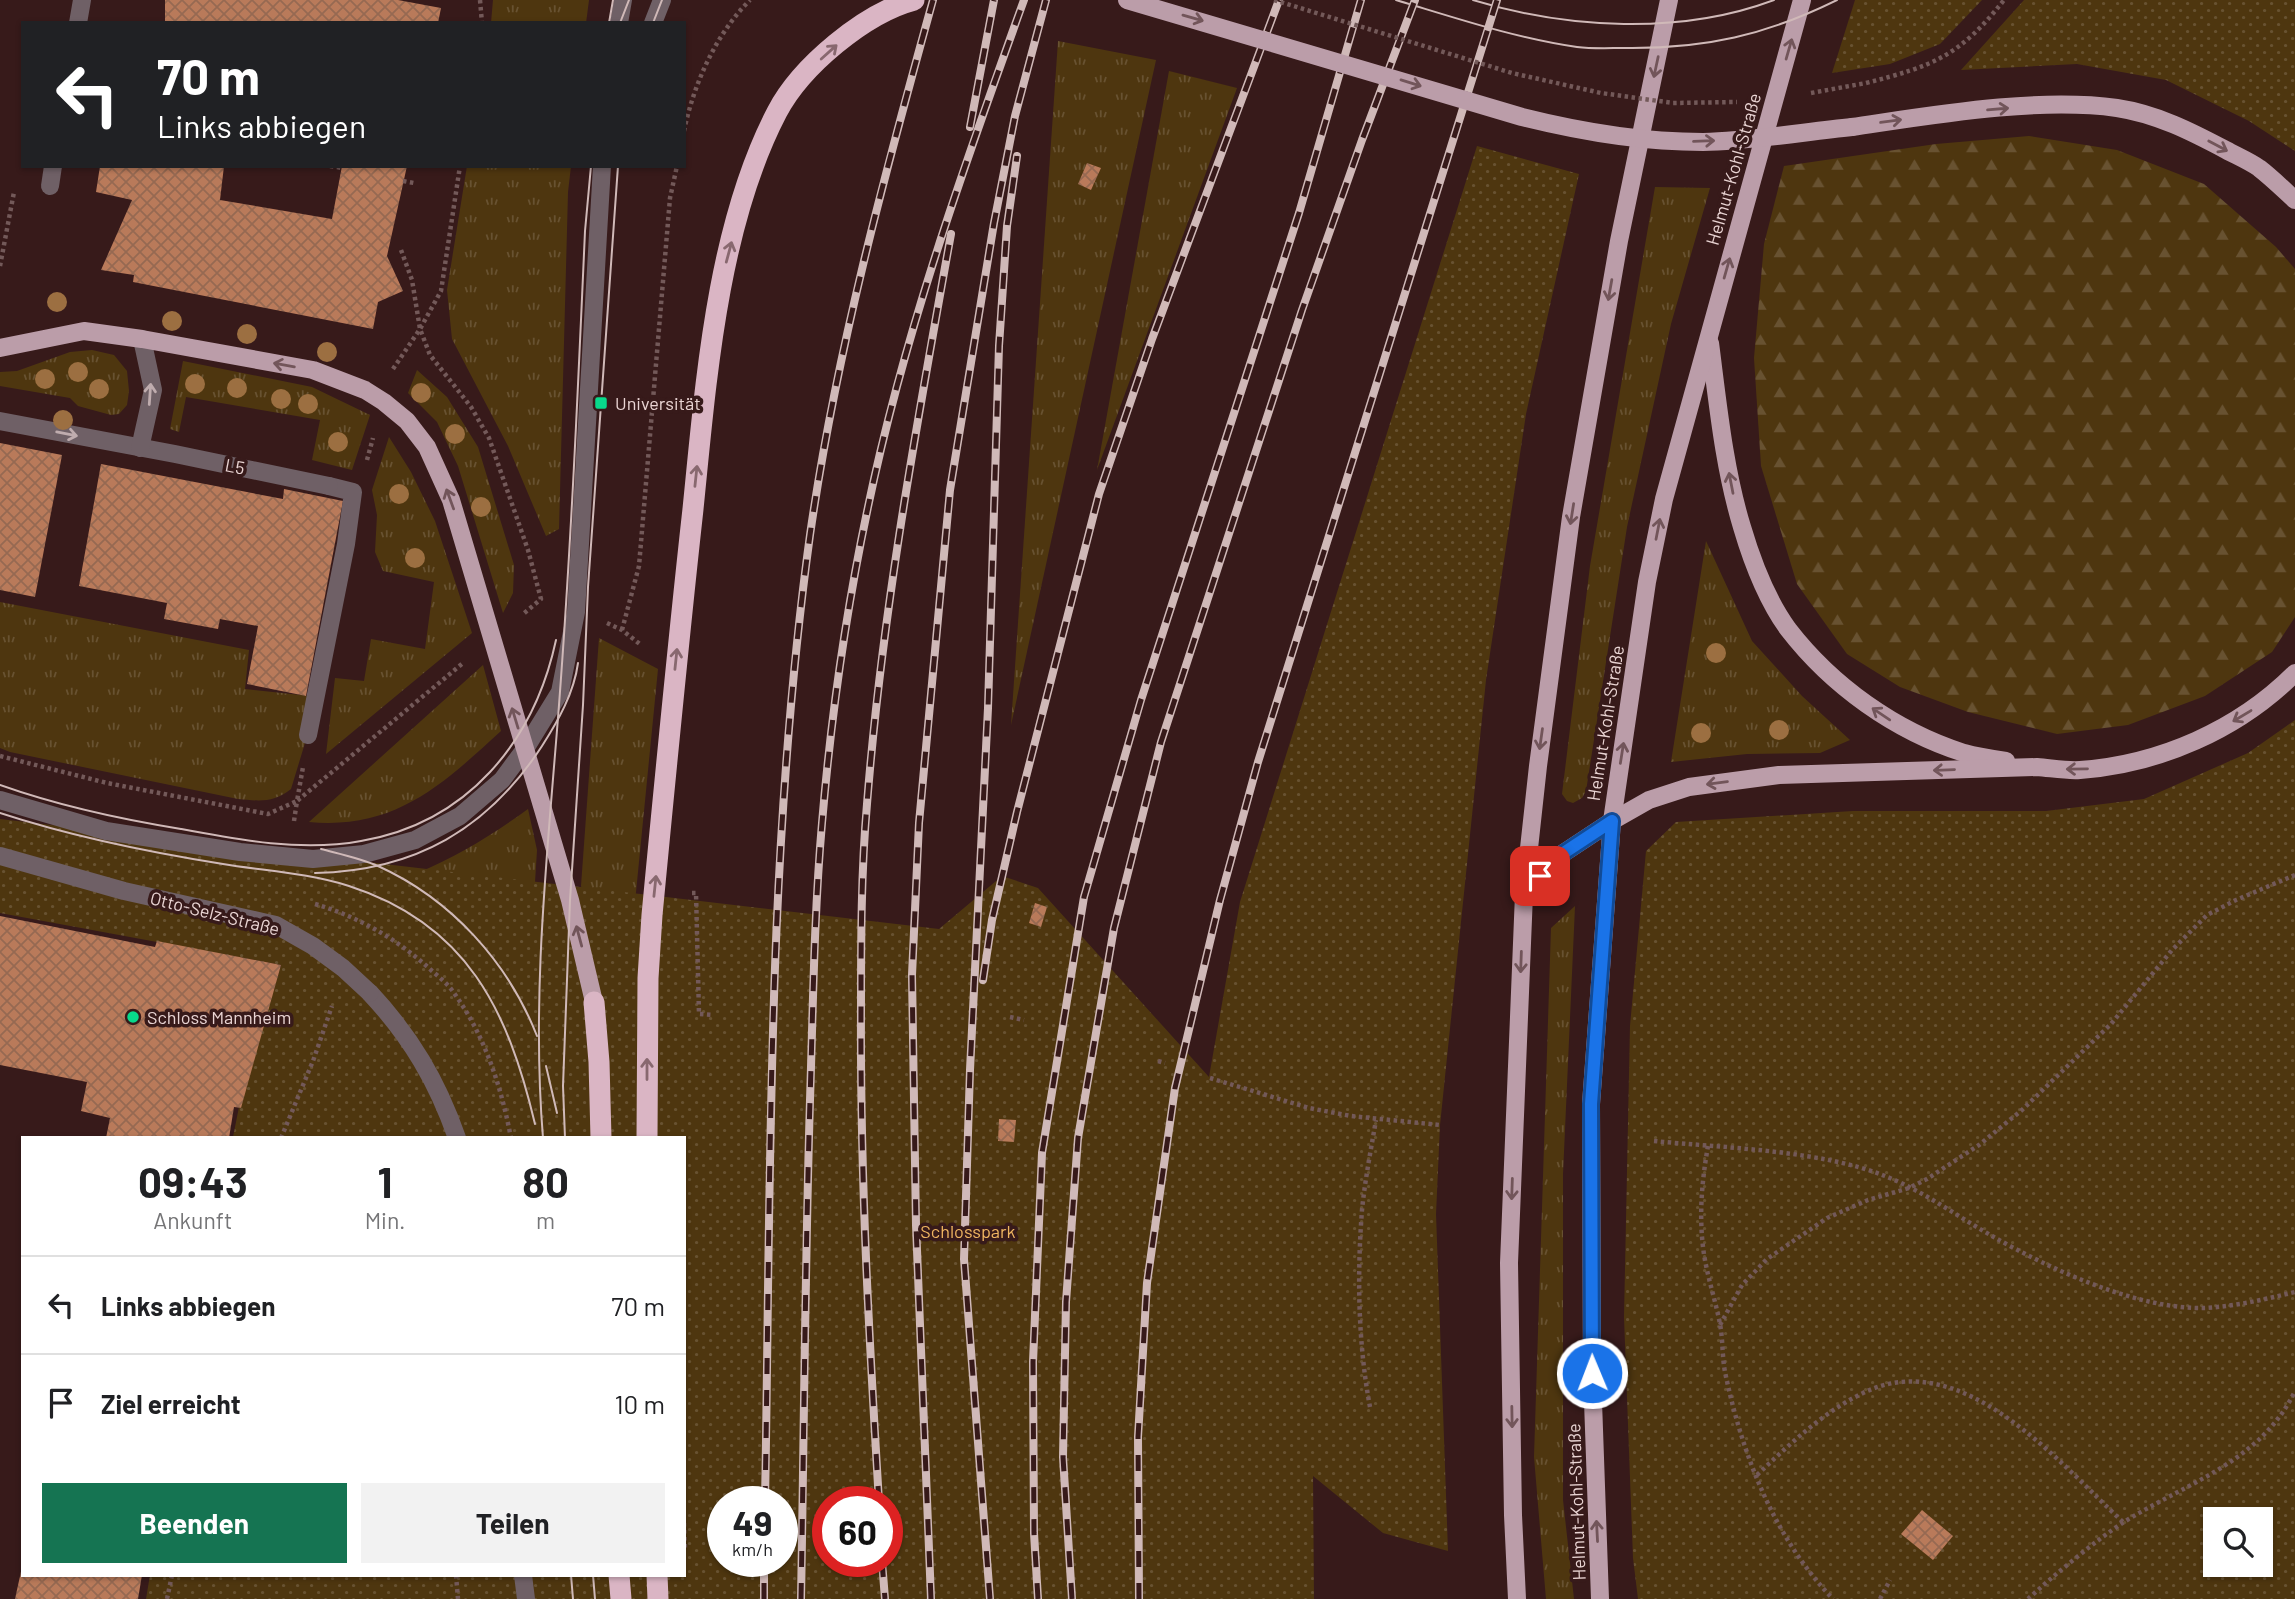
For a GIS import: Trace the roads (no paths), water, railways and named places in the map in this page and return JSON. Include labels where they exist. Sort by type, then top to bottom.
[{"type":"highway","points":[[647,1136],[648,978],[652,915],[703,415],[722,281],[752,167],[779,109],[805,73],[850,33],[892,6],[914,0]]},
{"type":"highway","points":[[594,1003],[600,1062],[601,1136]]},
{"type":"highway","points":[[620,1577],[621,1599]]},
{"type":"highway","points":[[657,1577],[658,1599]]},
{"type":"main road","points":[[1127,0],[1522,117],[1576,130],[1665,141],[1705,142],[2021,107],[2071,105],[2118,108],[2157,117],[2193,133],[2258,167],[2295,200]]},
{"type":"main road","points":[[1517,1599],[1509,1263],[1524,894],[1571,517],[1619,241],[1670,0]]},
{"type":"main road","name":"Helmut-Kohl-Straße","points":[[1600,1599],[1592,1373],[1591,1104],[1612,821],[1647,582],[1662,511],[1802,0]]},
{"type":"main road","points":[[0,348],[84,331],[142,339],[313,370],[365,390],[407,421],[427,447],[451,500],[570,900],[594,1003]]},
{"type":"main road","points":[[1709,334],[1732,490],[1742,526],[1765,587],[1787,627],[1813,657],[1850,692],[1889,719],[1923,737],[1966,753],[2037,768]]},
{"type":"main road","points":[[1524,894],[1556,858],[1612,821],[1649,800],[1689,786],[1779,775],[2037,768],[2078,770],[2117,765],[2157,755],[2205,737],[2257,707],[2295,673]]},
{"type":"street","points":[[78,21],[82,0]]},
{"type":"street","points":[[619,21],[623,0]]},
{"type":"street","points":[[654,21],[662,0]]},
{"type":"street","points":[[50,186],[53,168]]},
{"type":"street","points":[[0,800],[106,831],[288,858],[313,859],[364,854],[415,840],[460,816],[502,780],[525,750],[560,692],[576,612],[602,169]]},
{"type":"street","points":[[140,448],[153,390],[142,339]]},
{"type":"street","name":"L5","points":[[0,421],[292,477],[353,492],[346,544],[309,735]]},
{"type":"street","name":"Otto-Selz-Straße","points":[[0,856],[124,891],[276,925],[313,946],[343,968],[397,1022],[423,1062],[445,1105],[456,1136]]},
{"type":"street","points":[[523,1577],[526,1599]]},
{"type":"tram line","points":[[609,21],[613,0]]},
{"type":"tram line","points":[[621,21],[629,0]]},
{"type":"tram line","points":[[654,21],[662,0]]},
{"type":"tram line","points":[[1396,0],[1531,38],[1577,47],[1601,48],[1682,46],[1734,38],[1785,22],[1837,0]]},
{"type":"tram line","points":[[1473,0],[1547,17],[1624,24],[1701,19],[1774,0]]},
{"type":"tram line","points":[[543,1136],[539,1030],[542,921],[567,586],[585,231],[591,168]]},
{"type":"tram line","points":[[565,1136],[563,1086],[570,900],[588,587],[618,168]]},
{"type":"tram line","points":[[0,785],[67,806],[225,837],[293,845],[361,841],[399,831],[433,816],[463,796],[490,772],[513,744],[531,712],[546,677],[556,640]]},
{"type":"tram line","points":[[315,873],[385,864],[417,854],[446,840],[473,822],[498,801],[542,746],[569,696],[578,663]]},
{"type":"tram line","points":[[0,813],[83,837],[138,849],[334,882],[390,902],[424,923],[453,948],[476,976],[511,1044],[535,1124]]},
{"type":"tram line","points":[[321,849],[378,866],[430,896],[453,915],[493,958],[525,1009],[537,1036]]},
{"type":"tram line","points":[[546,1066],[557,1113]]},
{"type":"tram line","points":[[571,1577],[573,1599]]},
{"type":"tram line","points":[[593,1577],[595,1599]]},
{"type":"railway","points":[[765,1486],[773,1017],[785,776],[796,655],[810,535],[847,332],[879,199],[933,0]]},
{"type":"railway","points":[[970,127],[994,0]]},
{"type":"railway","points":[[801,1599],[815,927],[826,783],[840,664],[868,507],[899,378],[937,251],[1024,0]]},
{"type":"railway","points":[[931,1599],[916,1225],[912,975],[919,823],[950,490],[994,223],[1015,116],[1046,0]]},
{"type":"railway","points":[[983,980],[992,920],[1017,812],[1099,494],[1152,339],[1279,0]]},
{"type":"railway","points":[[1038,1599],[1034,1533],[1033,1362],[1042,1153],[1084,897],[1141,700],[1299,213],[1361,0]]},
{"type":"railway","points":[[1072,1599],[1063,1457],[1066,1302],[1078,1138],[1114,928],[1161,742],[1302,310],[1415,0]]},
{"type":"railway","points":[[1139,1599],[1138,1437],[1147,1283],[1175,1088],[1220,900],[1258,762],[1497,0]]},
{"type":"railway","points":[[990,1599],[964,1259],[970,1070],[988,708],[999,346],[1007,226],[1017,156]]},
{"type":"railway","points":[[878,1486],[862,1132],[861,958],[864,855],[874,732],[891,589],[951,234]]},
{"type":"railway","points":[[764,1577],[764,1599]]},
{"type":"railway","points":[[883,1577],[885,1599]]},
{"type":"place","name":"Universität","points":[[601,403]]},
{"type":"place","name":"Schloss Mannheim","points":[[133,1017]]},
{"type":"park label","name":"Schlosspark","points":[[968,1231]]}]
